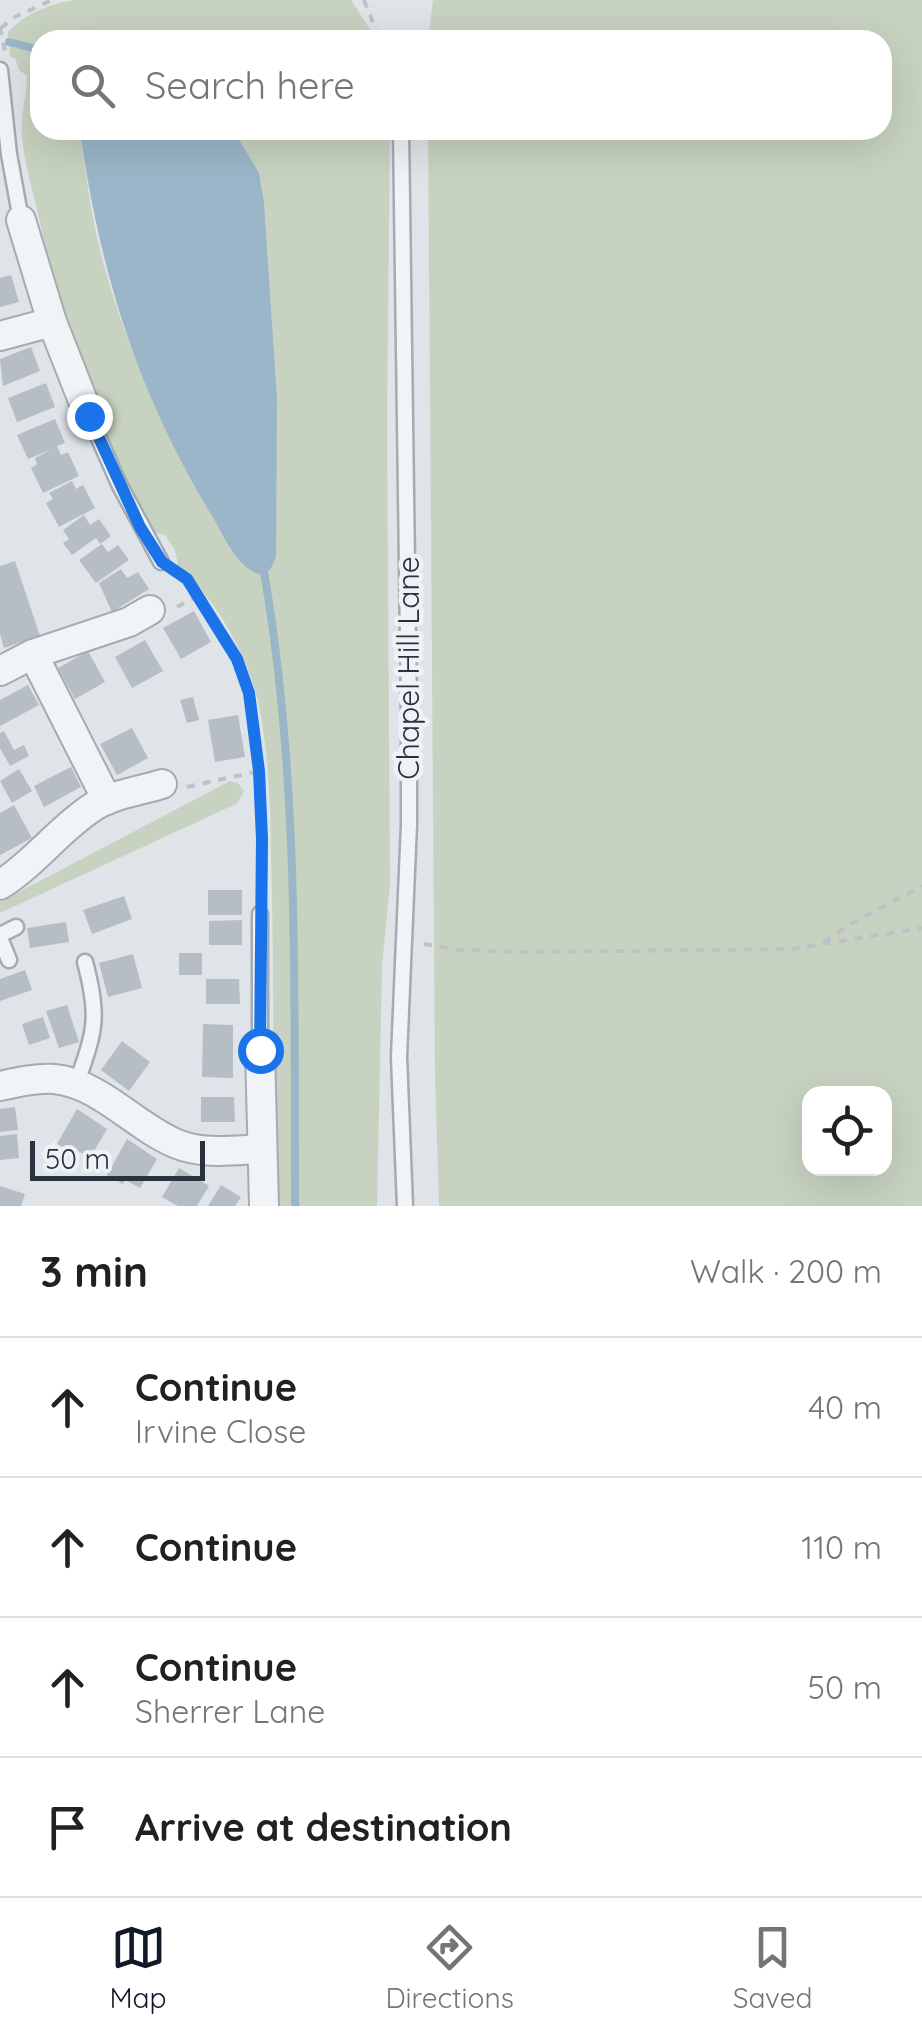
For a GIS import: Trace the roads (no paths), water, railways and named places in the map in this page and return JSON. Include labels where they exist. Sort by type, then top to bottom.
[{"type":"street","points":[[21,220],[52,322],[89,416]]},
{"type":"street","points":[[0,336],[52,322]]},
{"type":"street","points":[[0,670],[33,654],[129,622],[150,610]]},
{"type":"street","points":[[33,654],[106,800]]},
{"type":"street","points":[[0,884],[106,800],[162,784]]},
{"type":"street","points":[[260,1050],[264,1206]]},
{"type":"street","points":[[0,1086],[36,1079],[76,1084],[178,1145],[198,1150],[262,1149]]},
{"type":"lane","points":[[3,63],[9,154],[21,220]]},
{"type":"lane","name":"Chapel Hill Lane","points":[[401,140],[409,710],[399,1058],[405,1206]]},
{"type":"lane","points":[[89,416],[119,484],[162,562]]},
{"type":"lane","points":[[260,914],[260,1050]]},
{"type":"lane","points":[[8,960],[0,936],[16,926]]},
{"type":"lane","points":[[76,1084],[96,1025],[85,962]]},
{"type":"water","points":[[81,140],[239,140],[259,173],[277,397],[276,557],[270,570],[258,574],[236,556],[162,423],[125,330],[88,183]]},
{"type":"waterway","points":[[9,42],[30,47]]},
{"type":"waterway","points":[[264,572],[284,729],[293,888],[295,1206]]}]
